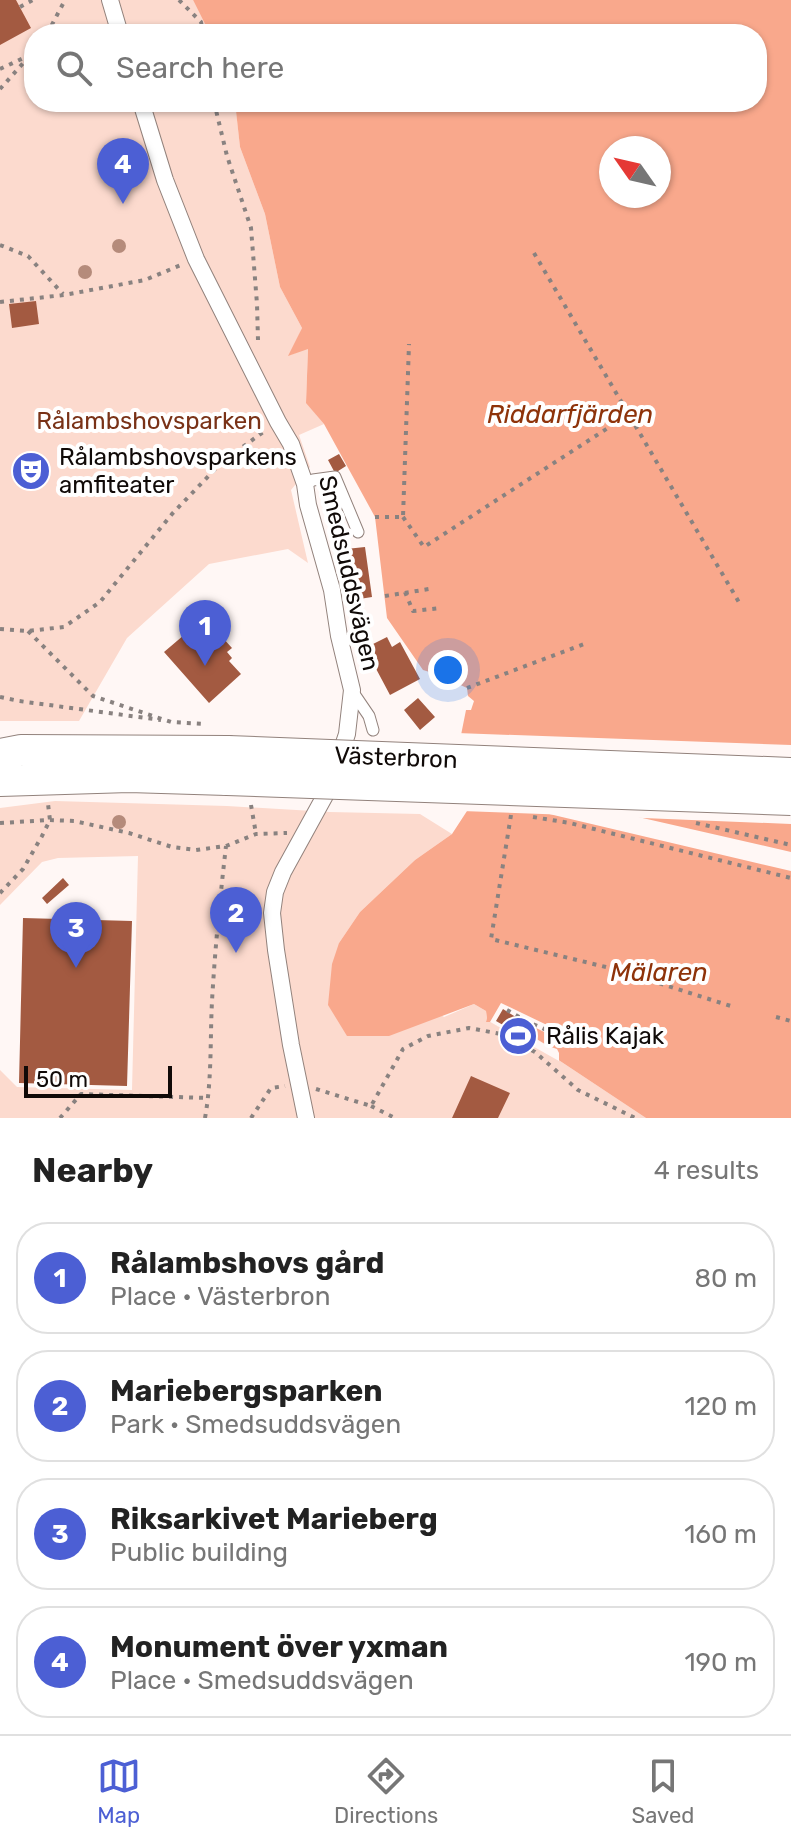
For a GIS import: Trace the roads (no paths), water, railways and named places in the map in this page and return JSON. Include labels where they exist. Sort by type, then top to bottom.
[{"type":"main road","name":"Västerbron","points":[[7,751],[791,800]]},
{"type":"main road","name":"Västerbron","points":[[0,781],[129,777],[228,766],[791,773]]},
{"type":"street","points":[[110,0],[117,24]]},
{"type":"street","name":"Smedsuddsvägen","points":[[144,112],[165,180],[196,259],[291,444],[305,484],[332,590],[352,690],[347,734],[331,785],[283,872],[275,892],[272,913],[306,1118]]},
{"type":"lane","points":[[305,484],[335,477],[358,532]]},
{"type":"lane","points":[[352,690],[369,716],[373,730]]},
{"type":"water","name":"Riddarfjärden","points":[[193,0],[791,0],[791,852],[468,778],[461,735],[466,710],[471,710],[474,701],[468,696],[467,688],[423,670],[387,618],[375,517],[324,424],[306,403],[308,349],[288,356],[302,328],[280,287],[265,214],[240,147],[236,112],[767,112],[767,24],[205,24]]},
{"type":"water","name":"Mälaren","points":[[464,794],[791,871],[791,1118],[646,1118],[548,1053],[486,1022],[486,1011],[474,1004],[389,1036],[347,1036],[328,1005],[332,964],[339,943],[360,912],[415,860],[452,834],[467,811]]},
{"type":"place","name":"Monument över yxman","points":[[123,204]]},
{"type":"place","name":"Rålambshovsparkens amfiteater","points":[[31,471]]},
{"type":"place","name":"Rålambshovs gård","points":[[205,666]]},
{"type":"place","name":"Mariebergsparken","points":[[236,953]]},
{"type":"place","name":"Riksarkivet Marieberg","points":[[76,968]]},
{"type":"place","name":"Rålis Kajak","points":[[518,1036]]},
{"type":"park label","name":"Rålambshovsparken","points":[[149,421]]}]
